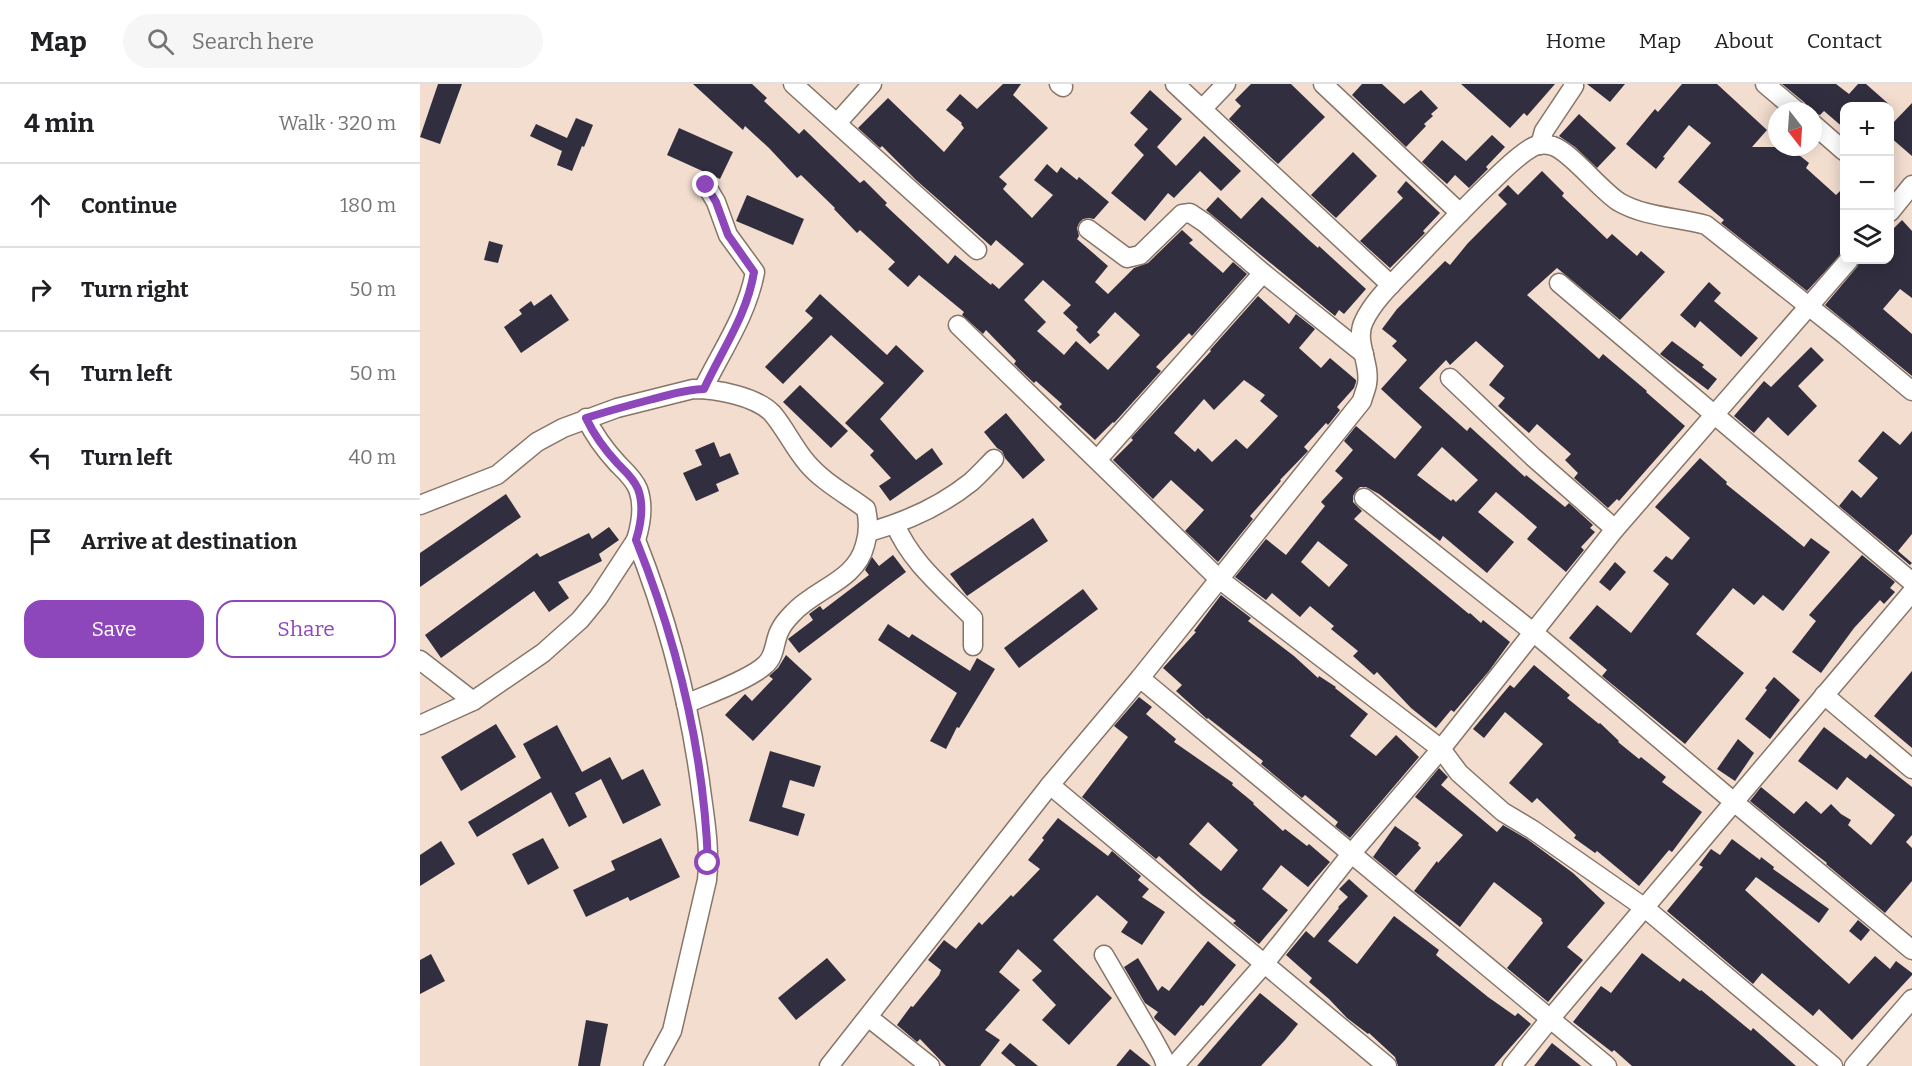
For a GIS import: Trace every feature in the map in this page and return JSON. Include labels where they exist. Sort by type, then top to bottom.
[{"type":"street","points":[[793,84],[977,250]]},
{"type":"street","points":[[837,123],[872,84]]},
{"type":"street","points":[[1175,84],[1391,285]]},
{"type":"street","points":[[1203,108],[1226,84]]},
{"type":"street","points":[[1323,84],[1460,213]]},
{"type":"street","points":[[1540,145],[1544,131],[1574,86],[1573,84]]},
{"type":"street","points":[[1765,84],[1786,102]]},
{"type":"street","points":[[1822,132],[1840,147]]},
{"type":"street","points":[[829,1066],[1050,785],[1140,678],[1362,401],[1368,384],[1360,335],[1362,324],[1370,311],[1391,285],[1460,213],[1532,147],[1554,146],[1617,200],[1633,209],[1706,225],[1912,391]]},
{"type":"street","points":[[704,389],[735,330],[752,290],[754,272],[728,235],[716,202],[706,185]]},
{"type":"street","points":[[1088,229],[1127,258],[1134,257],[1140,255],[1182,214],[1190,213],[1364,354]]},
{"type":"street","points":[[1174,1066],[1265,963],[1351,854],[1441,749],[1616,529],[1846,264]]},
{"type":"street","points":[[1097,460],[1263,273]]},
{"type":"street","points":[[1559,283],[1912,582]]},
{"type":"street","points":[[958,325],[1219,579],[1441,749],[1459,773],[1503,812],[1533,830],[1645,908],[1833,1066]]},
{"type":"street","points":[[1450,378],[1533,457],[1616,529]]},
{"type":"street","points":[[420,505],[497,475],[547,435],[616,408],[693,389],[731,394],[760,403],[772,414],[806,463],[823,480],[866,509],[869,532],[863,554],[853,569],[807,601],[780,630],[772,657],[765,666],[751,675],[686,704]]},
{"type":"street","points":[[420,725],[472,701],[543,653],[580,621],[636,540],[641,510],[638,490],[627,472],[604,447],[586,418]]},
{"type":"street","points":[[869,532],[895,524],[945,500],[971,482],[994,459]]},
{"type":"street","points":[[1364,498],[1533,632],[1912,950]]},
{"type":"street","points":[[895,524],[902,542],[922,568],[973,618],[973,646]]},
{"type":"street","points":[[636,540],[666,624],[686,704],[699,774],[708,863],[707,880],[672,1031],[653,1066]]},
{"type":"street","points":[[1512,1066],[1912,592]]},
{"type":"street","points":[[420,660],[472,701]]},
{"type":"street","points":[[1140,678],[1607,1066]]},
{"type":"street","points":[[1824,695],[1912,769]]},
{"type":"street","points":[[1050,785],[1387,1066]]},
{"type":"street","points":[[1104,955],[1152,1036],[1166,1066]]},
{"type":"street","points":[[1854,1066],[1912,999]]},
{"type":"street","points":[[868,1017],[930,1066]]},
{"type":"building","points":[[438,84],[462,84],[440,144],[420,137]]},
{"type":"building","points":[[693,84],[752,84],[767,98],[764,101],[799,134],[804,129],[860,183],[864,180],[887,203],[885,205],[948,264],[955,255],[999,289],[1024,264],[996,240],[991,246],[916,180],[882,146],[880,148],[858,128],[888,98],[944,152],[964,128],[962,123],[946,110],[960,94],[977,109],[1003,84],[1021,84],[1013,95],[1048,128],[999,177],[1007,184],[1003,189],[1032,218],[1053,195],[1034,180],[1047,164],[1057,173],[1061,167],[1077,180],[1079,177],[1109,202],[1094,219],[1083,219],[1077,228],[1079,236],[1077,239],[1108,266],[1095,282],[1108,294],[1134,268],[1148,263],[1182,230],[1193,240],[1189,243],[1223,273],[1233,262],[1247,274],[1192,336],[1189,333],[1156,367],[1161,371],[1114,423],[1095,440],[1059,407],[1062,404],[1014,364],[1016,361],[986,330],[983,334],[962,315],[964,312],[919,275],[908,287],[888,269],[895,262],[860,230],[857,233],[801,175],[797,178],[745,126],[743,130]],"holes":[[[1043,280],[1071,305],[1063,313],[1078,327],[1076,330],[1090,344],[1100,335],[1097,332],[1115,312],[1140,335],[1108,370],[1076,341],[1064,355],[1037,331],[1046,322],[1024,300]]]},
{"type":"building","points":[[1251,84],[1291,84],[1325,117],[1278,164],[1229,119],[1241,106],[1235,100]]},
{"type":"building","points":[[1362,84],[1382,84],[1404,104],[1421,90],[1438,108],[1424,124],[1426,126],[1406,147],[1352,95]]},
{"type":"building","points":[[1461,84],[1555,84],[1527,116],[1524,113],[1510,128]]},
{"type":"building","points":[[1587,84],[1625,84],[1610,102]]},
{"type":"building","points":[[1682,84],[1717,84],[1767,130],[1752,147],[1768,147],[1768,156],[1800,156],[1809,163],[1806,168],[1836,195],[1840,191],[1840,255],[1807,291],[1721,223],[1724,220],[1678,182],[1711,143],[1689,125],[1656,169],[1626,144],[1655,109],[1658,112]]},
{"type":"building","points":[[1782,84],[1836,84],[1849,94],[1858,84],[1866,84],[1886,102],[1840,102],[1840,125],[1824,111],[1822,113],[1822,102],[1804,102]]},
{"type":"building","points":[[1150,90],[1182,119],[1157,147],[1176,166],[1204,136],[1241,171],[1221,191],[1200,171],[1174,198],[1168,193],[1145,221],[1111,193],[1144,155],[1134,145],[1148,129],[1130,113]]},
{"type":"building","points":[[1912,103],[1912,156],[1894,140],[1894,122]]},
{"type":"building","points":[[1579,114],[1616,148],[1597,168],[1575,147],[1559,136]]},
{"type":"building","points":[[576,118],[593,125],[572,171],[557,165],[562,151],[530,136],[536,124],[567,138]]},
{"type":"building","points":[[679,128],[733,152],[720,179],[667,155]]},
{"type":"building","points":[[1492,135],[1505,147],[1469,188],[1455,175],[1447,184],[1422,162],[1442,140],[1466,161]]},
{"type":"building","points":[[1353,152],[1377,176],[1336,218],[1311,195]]},
{"type":"building","points":[[1542,171],[1564,193],[1562,196],[1607,239],[1612,234],[1637,256],[1641,251],[1665,272],[1620,320],[1557,268],[1527,295],[1599,359],[1603,354],[1685,426],[1619,501],[1617,499],[1608,508],[1574,478],[1578,473],[1565,460],[1571,454],[1537,424],[1529,433],[1498,406],[1505,398],[1489,385],[1504,366],[1476,341],[1450,365],[1446,360],[1419,388],[1467,431],[1470,427],[1525,477],[1526,475],[1565,507],[1569,503],[1593,525],[1590,528],[1595,532],[1581,547],[1584,550],[1566,572],[1527,539],[1537,527],[1496,492],[1478,512],[1514,542],[1487,573],[1443,536],[1440,541],[1379,494],[1366,487],[1360,487],[1356,491],[1353,502],[1362,511],[1354,519],[1469,614],[1481,623],[1483,620],[1510,642],[1454,712],[1451,710],[1436,728],[1411,708],[1377,672],[1374,675],[1353,656],[1358,651],[1331,629],[1334,626],[1310,606],[1300,617],[1272,593],[1266,600],[1235,577],[1266,539],[1286,555],[1325,506],[1321,502],[1343,478],[1335,471],[1353,450],[1344,441],[1356,426],[1395,459],[1422,427],[1381,389],[1407,360],[1392,346],[1397,341],[1382,329],[1397,309],[1445,261],[1450,265],[1468,243],[1507,204],[1498,195],[1508,185],[1518,195]],"holes":[[[1442,447],[1478,480],[1456,502],[1453,499],[1451,501],[1417,475]],[[1318,541],[1348,565],[1329,587],[1301,562]]]},
{"type":"building","points":[[1406,181],[1440,213],[1423,231],[1425,233],[1390,268],[1360,241],[1403,198],[1397,192]]},
{"type":"building","points":[[747,195],[804,219],[793,245],[736,221]]},
{"type":"building","points":[[1218,197],[1241,219],[1262,197],[1366,289],[1344,314],[1339,310],[1335,316],[1206,210]]},
{"type":"building","points":[[1902,220],[1912,231],[1912,298],[1900,289],[1883,309],[1912,334],[1912,376],[1825,305],[1858,264],[1894,264],[1894,228]]},
{"type":"building","points":[[489,241],[503,245],[498,263],[484,260]]},
{"type":"building","points":[[1709,282],[1721,293],[1714,301],[1758,338],[1741,357],[1700,321],[1695,328],[1680,315]]},
{"type":"building","points":[[551,294],[569,320],[521,353],[504,327],[522,314],[519,310],[531,301],[534,306]]},
{"type":"building","points":[[820,294],[887,355],[896,345],[924,371],[880,419],[916,460],[932,448],[943,464],[890,501],[879,486],[891,478],[870,455],[874,451],[845,423],[884,383],[831,335],[783,384],[765,367],[813,318],[805,311]]},
{"type":"building","points":[[1258,296],[1289,324],[1296,314],[1315,329],[1299,348],[1321,368],[1330,358],[1356,380],[1354,388],[1337,407],[1340,410],[1328,425],[1326,423],[1304,447],[1308,451],[1250,516],[1253,519],[1218,562],[1185,531],[1204,510],[1171,480],[1153,499],[1113,460]],"holes":[[[1244,380],[1265,395],[1260,401],[1278,416],[1247,449],[1236,439],[1212,462],[1198,448],[1195,452],[1174,433],[1204,399],[1214,410]]]},
{"type":"building","points":[[1672,341],[1704,365],[1702,367],[1717,379],[1708,390],[1660,354]]},
{"type":"building","points":[[1811,347],[1824,360],[1798,386],[1817,406],[1788,436],[1768,417],[1754,433],[1734,416],[1764,381],[1771,387]]},
{"type":"building","points":[[800,385],[848,431],[831,448],[783,402]]},
{"type":"building","points":[[1006,413],[1045,460],[1023,479],[984,432]]},
{"type":"building","points":[[1883,431],[1900,445],[1912,431],[1912,534],[1898,551],[1912,563],[1910,565],[1839,506],[1852,490],[1861,498],[1878,478],[1858,461]]},
{"type":"building","points":[[714,442],[720,457],[730,453],[739,474],[716,484],[719,491],[696,501],[683,473],[702,465],[695,450]]},
{"type":"building","points":[[1700,458],[1727,482],[1726,484],[1804,547],[1811,538],[1830,552],[1783,611],[1763,595],[1754,605],[1733,588],[1696,634],[1744,673],[1685,744],[1602,676],[1607,670],[1569,638],[1597,605],[1631,633],[1669,584],[1653,571],[1666,556],[1672,560],[1690,538],[1655,507]]},
{"type":"building","points":[[506,494],[521,517],[420,587],[420,553]]},
{"type":"building","points":[[1033,518],[1048,541],[967,596],[950,574]]},
{"type":"building","points":[[609,527],[619,540],[599,554],[602,561],[558,582],[569,598],[549,612],[534,591],[441,658],[425,635],[537,553],[540,557],[589,533],[592,539]]},
{"type":"building","points":[[893,555],[906,572],[799,653],[788,639],[813,620],[809,614],[820,606],[823,610],[869,575],[865,570],[872,557],[879,566]]},
{"type":"building","points":[[1862,555],[1895,582],[1890,588],[1895,592],[1884,604],[1880,600],[1854,628],[1821,673],[1792,652],[1816,621],[1809,615]]},
{"type":"building","points":[[1615,562],[1626,572],[1610,591],[1599,582]]},
{"type":"building","points":[[1083,589],[1098,609],[1019,668],[1004,648]]},
{"type":"building","points":[[1221,595],[1251,618],[1248,621],[1294,656],[1318,678],[1319,676],[1336,687],[1368,714],[1350,736],[1376,756],[1396,735],[1419,757],[1350,838],[1335,826],[1338,822],[1305,795],[1302,798],[1261,764],[1263,761],[1207,719],[1176,691],[1182,685],[1163,668],[1196,632],[1194,631]]},
{"type":"building","points":[[888,624],[909,638],[912,634],[970,671],[977,658],[995,669],[959,728],[957,727],[946,749],[930,741],[957,693],[878,640]]},
{"type":"building","points":[[786,655],[812,679],[753,741],[725,715],[745,694],[752,701],[773,679],[769,676],[778,668]]},
{"type":"building","points":[[1534,665],[1570,695],[1567,698],[1600,723],[1618,742],[1666,777],[1662,782],[1702,812],[1672,852],[1669,850],[1639,886],[1597,851],[1595,853],[1574,838],[1576,835],[1537,798],[1532,803],[1509,783],[1543,744],[1505,712],[1484,738],[1473,729],[1510,685],[1514,688]]},
{"type":"building","points":[[1912,671],[1912,748],[1874,716]]},
{"type":"building","points":[[1774,677],[1800,700],[1770,739],[1745,719]]},
{"type":"building","points":[[1139,697],[1152,707],[1146,714],[1176,739],[1174,742],[1233,783],[1232,785],[1283,831],[1285,829],[1307,846],[1309,844],[1330,862],[1308,887],[1281,865],[1262,889],[1288,910],[1259,944],[1233,923],[1236,921],[1202,895],[1159,856],[1156,859],[1082,797],[1128,737],[1114,726]],"holes":[[[1208,822],[1238,850],[1221,871],[1189,844]]]},
{"type":"building","points":[[496,724],[516,757],[461,791],[441,757]]},
{"type":"building","points":[[557,725],[582,772],[610,757],[622,780],[643,769],[661,805],[623,824],[601,779],[575,793],[587,817],[569,827],[551,792],[477,837],[468,822],[541,778],[523,744]]},
{"type":"building","points":[[1824,727],[1866,759],[1870,754],[1912,787],[1912,835],[1906,842],[1912,848],[1912,881],[1885,913],[1750,801],[1761,787],[1794,814],[1806,801],[1821,814],[1831,804],[1851,820],[1848,825],[1871,845],[1895,815],[1847,777],[1837,790],[1798,761]]},
{"type":"building","points":[[1738,739],[1754,753],[1735,781],[1717,769]]},
{"type":"building","points":[[770,751],[821,766],[814,787],[790,780],[782,807],[805,814],[798,836],[749,821]]},
{"type":"building","points":[[1439,768],[1448,777],[1441,785],[1497,832],[1503,825],[1527,839],[1573,873],[1605,903],[1567,947],[1583,960],[1548,1002],[1507,968],[1543,923],[1542,919],[1494,882],[1460,927],[1414,891],[1437,861],[1438,863],[1463,835],[1415,797]]},
{"type":"building","points":[[1058,818],[1108,856],[1112,851],[1141,876],[1138,880],[1149,889],[1142,897],[1165,912],[1142,945],[1121,932],[1128,922],[1097,895],[1053,940],[1112,998],[1069,1045],[1042,1020],[1056,1005],[1032,980],[1042,971],[1018,949],[999,972],[1020,990],[985,1030],[1000,1040],[980,1066],[946,1066],[920,1039],[917,1042],[897,1025],[939,975],[941,970],[928,960],[944,940],[956,949],[979,922],[982,925],[1040,869],[1028,860]]},
{"type":"building","points":[[1395,826],[1419,843],[1421,848],[1396,876],[1373,857]]},
{"type":"building","points":[[543,838],[559,868],[528,885],[512,854]]},
{"type":"building","points":[[661,838],[680,877],[630,901],[628,897],[586,917],[573,890],[615,870],[611,861]]},
{"type":"building","points":[[1732,839],[1760,860],[1761,857],[1774,867],[1773,869],[1829,909],[1819,923],[1756,877],[1745,890],[1849,984],[1875,956],[1890,969],[1896,961],[1912,973],[1852,1040],[1819,1009],[1813,1016],[1762,973],[1753,984],[1667,911],[1703,867],[1699,865],[1711,849],[1720,855]]},
{"type":"building","points":[[441,841],[455,864],[420,886],[420,855]]},
{"type":"building","points":[[1349,879],[1368,896],[1328,941],[1357,964],[1394,916],[1439,950],[1436,955],[1488,997],[1515,1016],[1518,1013],[1531,1024],[1494,1066],[1398,1066],[1395,1057],[1369,1033],[1347,1018],[1309,982],[1312,978],[1286,955],[1306,931],[1314,938],[1339,908],[1348,897],[1339,889]]},
{"type":"building","points":[[1858,920],[1870,930],[1861,941],[1849,931]]},
{"type":"building","points":[[1208,941],[1236,965],[1175,1036],[1155,1019],[1158,1012],[1145,1003],[1124,967],[1138,958],[1158,991],[1162,986],[1169,991]]},
{"type":"building","points":[[1642,953],[1680,982],[1683,978],[1701,990],[1751,1031],[1753,1028],[1796,1066],[1632,1066],[1614,1050],[1612,1052],[1573,1022],[1601,986],[1611,993]]},
{"type":"building","points":[[431,954],[445,981],[420,994],[420,960]]},
{"type":"building","points":[[827,958],[846,980],[796,1020],[778,998]]},
{"type":"building","points":[[1260,993],[1298,1024],[1285,1040],[1261,1066],[1197,1066]]},
{"type":"building","points":[[586,1020],[608,1024],[600,1066],[578,1066]]},
{"type":"building","points":[[1010,1043],[1038,1066],[1016,1066],[1001,1053]]},
{"type":"building","points":[[1552,1043],[1581,1066],[1534,1066]]},
{"type":"building","points":[[1130,1049],[1151,1066],[1116,1066]]},
{"type":"route","points":[[706,185],[716,202],[728,235],[754,272],[752,290],[735,330],[704,389],[693,389],[616,408],[586,418],[592,431],[627,472],[638,490],[641,510],[636,540],[666,624],[679,670],[699,774],[708,863]]}]
